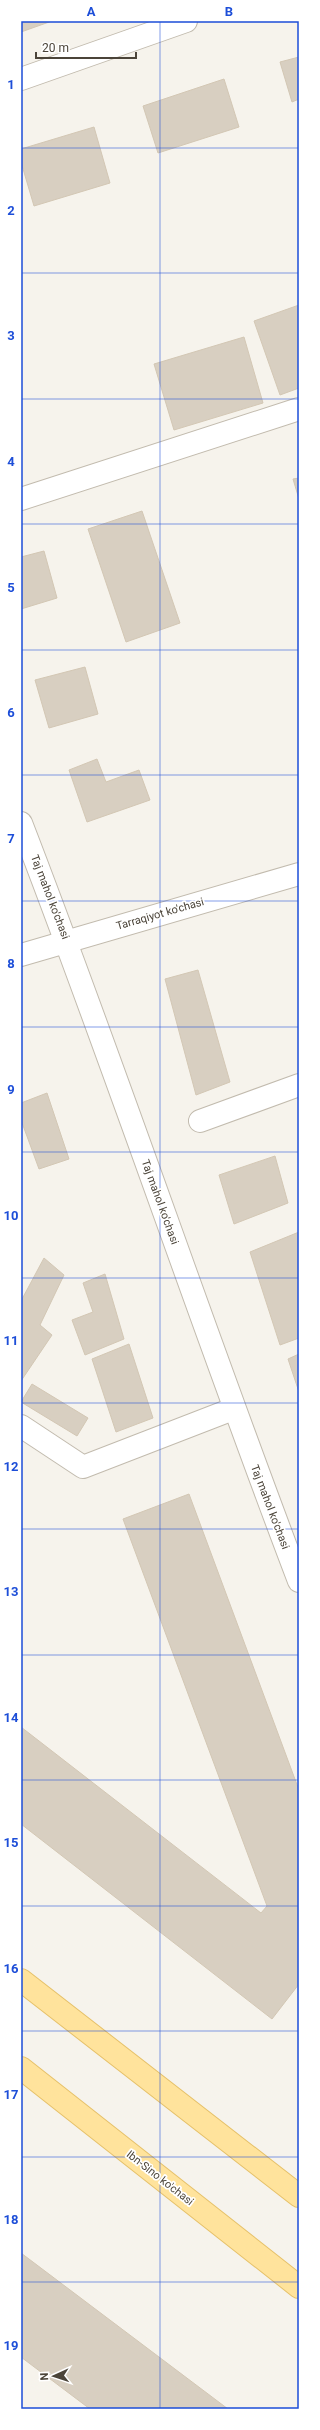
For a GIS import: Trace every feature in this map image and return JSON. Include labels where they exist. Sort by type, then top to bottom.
[{"type":"main road","points":[[21,1980],[299,2196]]},
{"type":"main road","name":"Ibn-Sino ko'chasi","points":[[21,2068],[299,2287]]},
{"type":"street","points":[[21,79],[186,21]]},
{"type":"street","points":[[21,499],[299,409]]},
{"type":"street","name":"Taj mahol ko'chasi","points":[[21,823],[67,941],[233,1409],[299,1581]]},
{"type":"street","name":"Tarraqiyot ko'chasi","points":[[21,955],[299,874]]},
{"type":"street","points":[[200,1121],[299,1086]]},
{"type":"street","points":[[21,1426],[83,1467],[233,1409]]},
{"type":"building","points":[[21,21],[52,21],[21,32]]},
{"type":"building","points":[[299,57],[299,99],[292,102],[280,62]]},
{"type":"building","points":[[224,79],[239,127],[158,153],[143,106]]},
{"type":"building","points":[[94,127],[110,183],[34,206],[21,162],[21,149]]},
{"type":"building","points":[[299,305],[299,388],[280,395],[254,321]]},
{"type":"building","points":[[244,337],[263,403],[174,430],[154,364]]},
{"type":"building","points":[[299,478],[299,499],[293,479]]},
{"type":"building","points":[[142,511],[180,623],[126,642],[88,529]]},
{"type":"building","points":[[44,551],[57,598],[21,609],[21,557]]},
{"type":"building","points":[[85,667],[98,714],[49,728],[35,680]]},
{"type":"building","points":[[97,759],[106,782],[139,770],[150,800],[87,822],[69,770]]},
{"type":"building","points":[[198,970],[230,1082],[196,1095],[165,979]]},
{"type":"building","points":[[47,1093],[69,1159],[39,1169],[21,1120],[21,1103]]},
{"type":"building","points":[[275,1156],[288,1203],[234,1224],[219,1175]]},
{"type":"building","points":[[299,1232],[299,1338],[280,1345],[250,1252]]},
{"type":"building","points":[[44,1258],[64,1275],[40,1325],[52,1335],[21,1381],[21,1301]]},
{"type":"building","points":[[105,1274],[124,1339],[85,1355],[72,1320],[93,1312],[83,1283]]},
{"type":"building","points":[[129,1344],[153,1418],[116,1432],[92,1359]]},
{"type":"building","points":[[299,1354],[299,1392],[288,1359]]},
{"type":"building","points":[[32,1384],[88,1418],[77,1436],[21,1402]]},
{"type":"building","points":[[189,1494],[299,1790],[299,1984],[272,2019],[21,1824],[21,1727],[261,1913],[267,1906],[123,1519]]},
{"type":"building","points":[[21,2253],[228,2409],[90,2409],[21,2357]]}]
